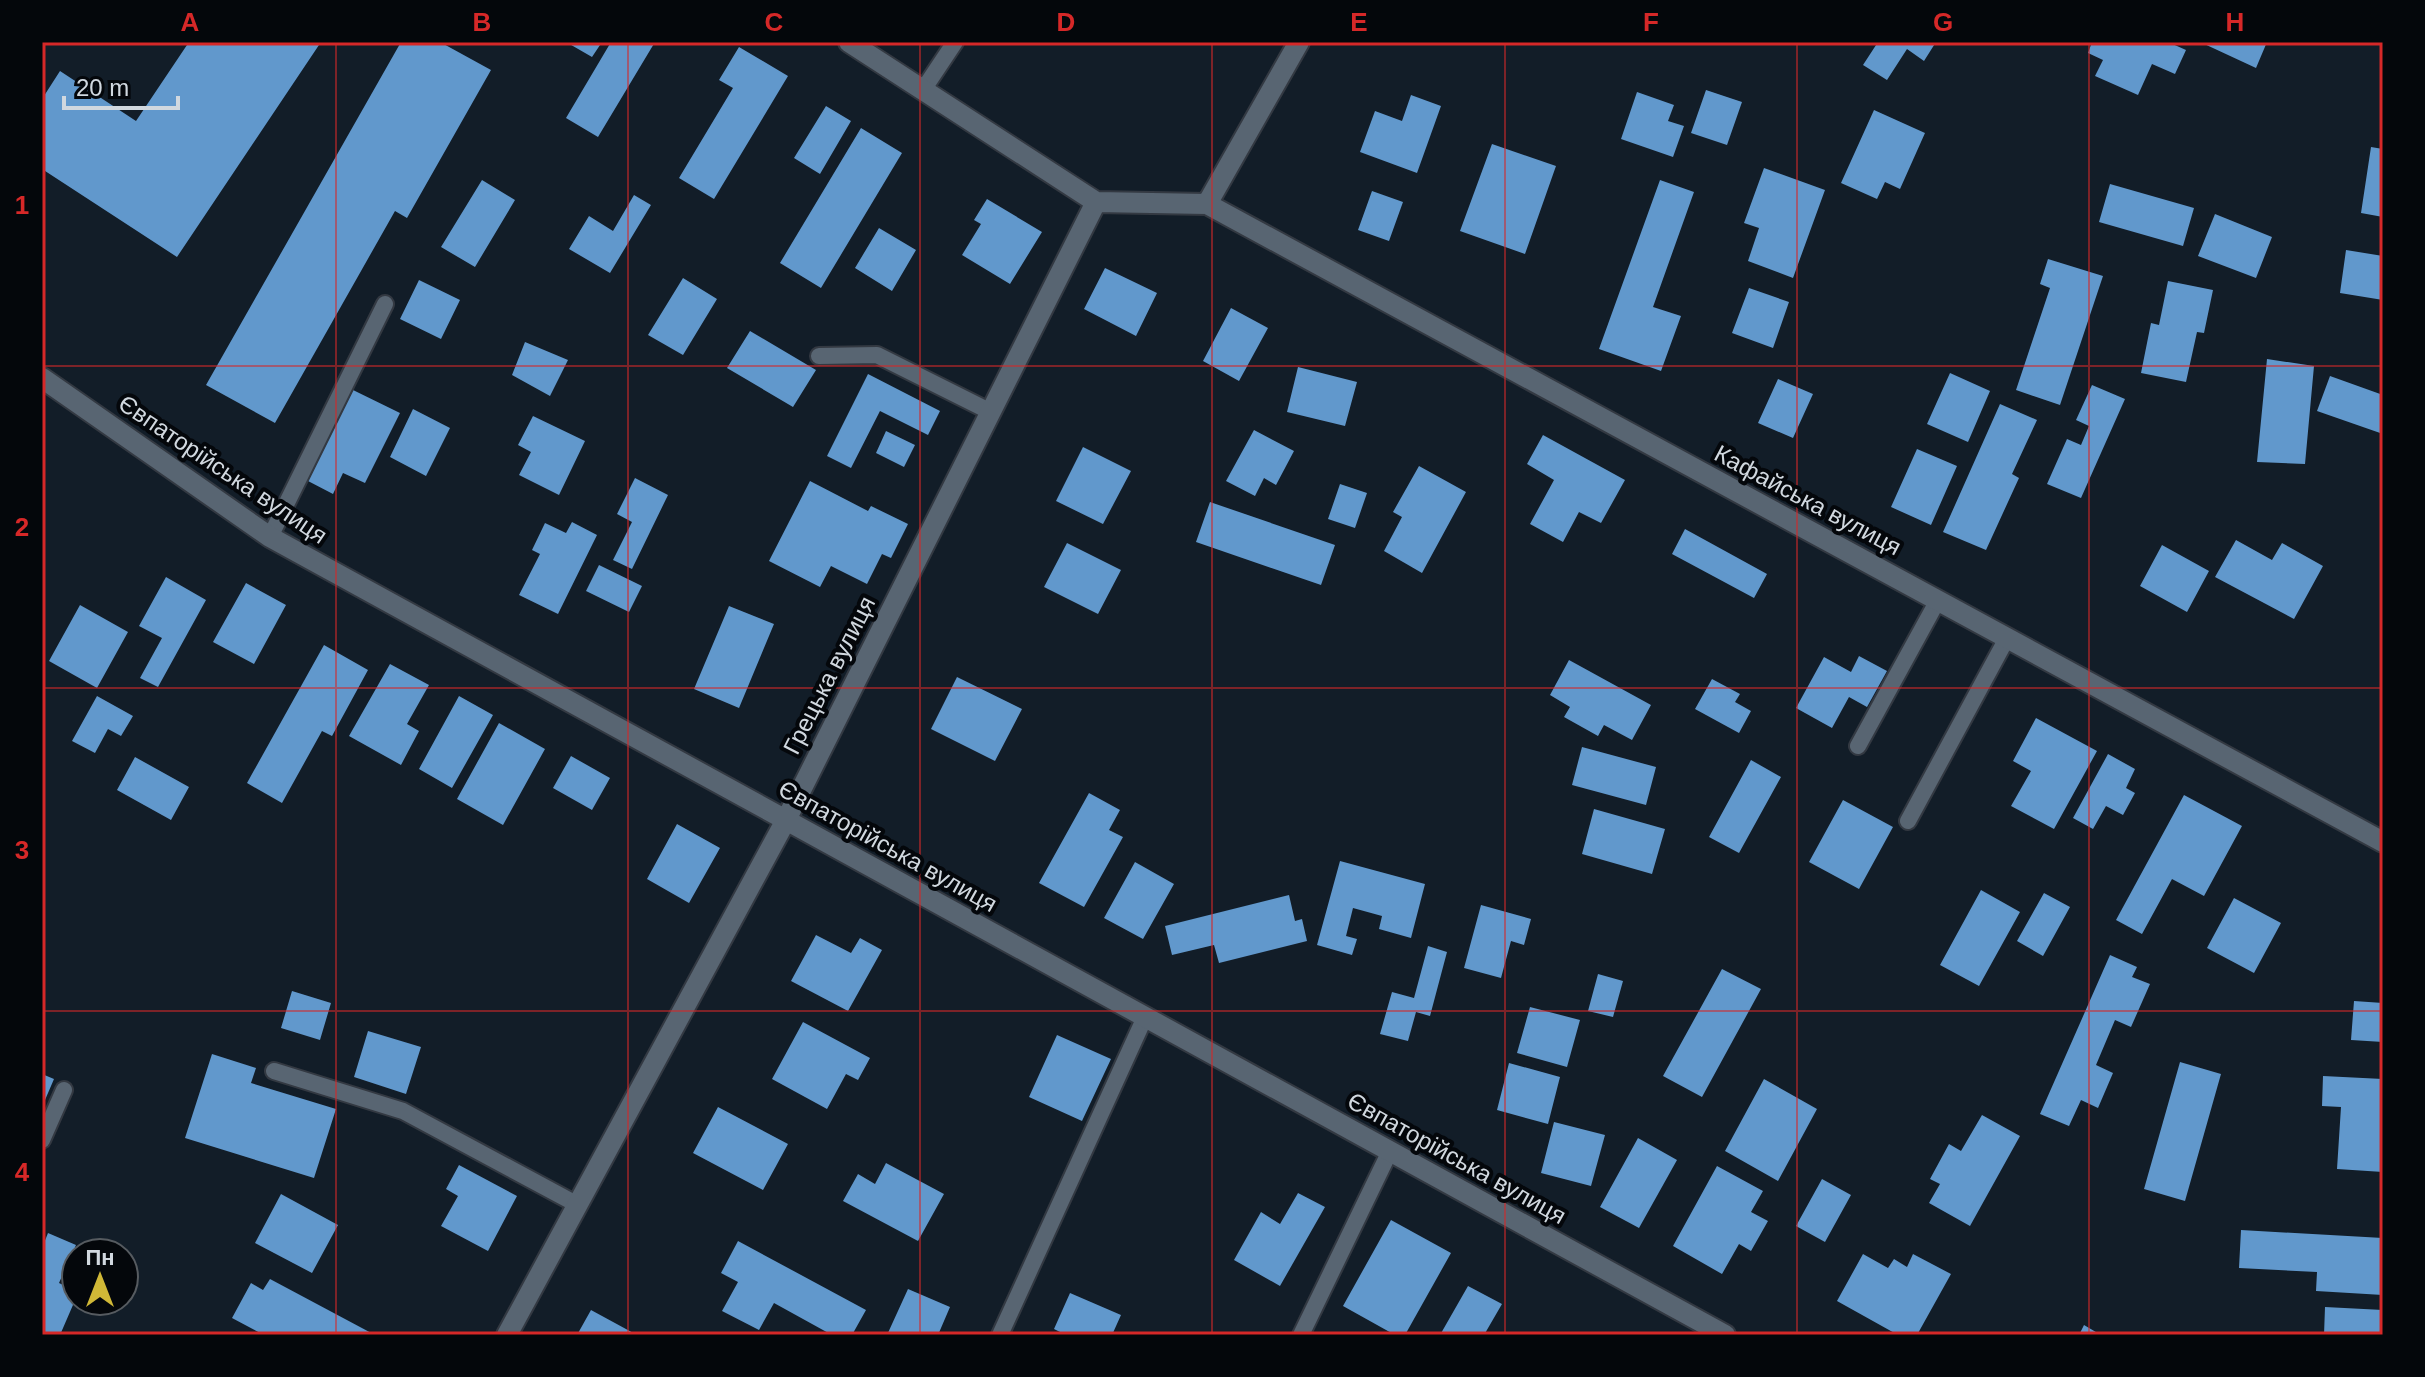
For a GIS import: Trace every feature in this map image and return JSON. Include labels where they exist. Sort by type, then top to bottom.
[{"type":"street","points":[[849,42],[1096,202],[1207,204],[1299,42]]},
{"type":"street","name":"Грецька вулиця","points":[[507,1335],[786,820],[1096,202]]},
{"type":"street","name":"Кафайська вулиця","points":[[1207,204],[2383,842]]},
{"type":"street","name":"Євпаторійська вулиця","points":[[42,378],[270,537],[1725,1335]]},
{"type":"lane","points":[[923,90],[955,42]]},
{"type":"lane","points":[[270,537],[385,304]]},
{"type":"lane","points":[[819,356],[877,355],[991,412]]},
{"type":"lane","points":[[1858,746],[1938,600]]},
{"type":"lane","points":[[1908,821],[2007,638]]},
{"type":"lane","points":[[1000,1335],[1145,1017]]},
{"type":"lane","points":[[274,1071],[403,1111],[578,1205]]},
{"type":"lane","points":[[42,1140],[64,1090]]},
{"type":"lane","points":[[1301,1335],[1390,1151]]},
{"type":"building","points":[[189,42],[321,42],[177,257],[42,169],[42,99],[60,71],[136,121]]},
{"type":"building","points":[[401,42],[440,42],[491,70],[407,218],[395,211],[275,423],[206,385]]},
{"type":"building","points":[[566,42],[602,42],[592,57]]},
{"type":"building","points":[[611,42],[655,42],[598,137],[566,118]]},
{"type":"building","points":[[1878,42],[1936,42],[1924,61],[1907,49],[1887,80],[1863,65]]},
{"type":"building","points":[[2092,42],[2168,42],[2186,50],[2175,74],[2152,64],[2138,95],[2095,76],[2103,60],[2088,53]]},
{"type":"building","points":[[2200,42],[2267,42],[2256,68]]},
{"type":"building","points":[[739,47],[788,76],[714,199],[679,178],[733,88],[719,80]]},
{"type":"building","points":[[1706,90],[1742,102],[1727,145],[1691,133]]},
{"type":"building","points":[[1637,92],[1674,105],[1668,121],[1684,126],[1673,157],[1621,139]]},
{"type":"building","points":[[1411,95],[1441,106],[1417,173],[1360,152],[1375,111],[1402,121]]},
{"type":"building","points":[[826,106],[851,121],[820,174],[794,158]]},
{"type":"building","points":[[1874,110],[1925,133],[1900,189],[1885,182],[1877,199],[1841,183]]},
{"type":"building","points":[[861,128],[902,153],[821,288],[780,263]]},
{"type":"building","points":[[1492,144],[1556,166],[1525,254],[1460,231]]},
{"type":"building","points":[[2371,147],[2383,149],[2383,217],[2361,213]]},
{"type":"building","points":[[1764,168],[1825,190],[1793,278],[1748,261],[1759,228],[1744,223]]},
{"type":"building","points":[[482,180],[515,200],[475,267],[441,247]]},
{"type":"building","points":[[1660,180],[1694,192],[1653,307],[1681,316],[1661,371],[1599,349]]},
{"type":"building","points":[[2110,184],[2194,208],[2183,246],[2099,222]]},
{"type":"building","points":[[1372,191],[1403,202],[1389,241],[1358,230]]},
{"type":"building","points":[[634,195],[651,205],[610,273],[569,249],[589,216],[613,231]]},
{"type":"building","points":[[987,199],[1042,232],[1010,284],[962,255],[981,224],[974,220]]},
{"type":"building","points":[[2215,214],[2272,237],[2256,278],[2198,256]]},
{"type":"building","points":[[879,228],[916,250],[892,291],[855,268]]},
{"type":"building","points":[[2346,250],[2383,256],[2383,300],[2340,293]]},
{"type":"building","points":[[2048,259],[2103,276],[2060,405],[2016,390],[2050,288],[2040,284]]},
{"type":"building","points":[[1105,268],[1157,293],[1136,336],[1084,309]]},
{"type":"building","points":[[683,278],[717,299],[683,355],[648,335]]},
{"type":"building","points":[[419,280],[460,300],[441,339],[400,319]]},
{"type":"building","points":[[2168,281],[2213,290],[2204,333],[2197,332],[2186,382],[2141,373],[2151,323],[2159,325]]},
{"type":"building","points":[[1749,288],[1789,302],[1773,348],[1732,333]]},
{"type":"building","points":[[1231,308],[1268,328],[1239,381],[1203,361]]},
{"type":"building","points":[[750,331],[816,370],[793,407],[727,368]]},
{"type":"building","points":[[525,342],[568,360],[550,396],[512,375]]},
{"type":"building","points":[[2267,359],[2314,366],[2305,464],[2257,462]]},
{"type":"building","points":[[1298,367],[1357,382],[1345,426],[1287,412]]},
{"type":"building","points":[[1950,373],[1990,391],[1968,442],[1927,424]]},
{"type":"building","points":[[868,374],[940,411],[928,435],[880,411],[851,468],[827,456]]},
{"type":"building","points":[[2330,376],[2383,395],[2383,434],[2317,411]]},
{"type":"building","points":[[1778,379],[1813,394],[1793,438],[1758,423]]},
{"type":"building","points":[[2092,385],[2125,399],[2081,498],[2047,484],[2067,439],[2081,445],[2089,426],[2076,420]]},
{"type":"building","points":[[353,390],[400,413],[365,483],[343,473],[333,494],[308,481]]},
{"type":"building","points":[[2000,404],[2037,420],[2012,474],[2019,478],[1986,550],[1943,532]]},
{"type":"building","points":[[413,409],[450,428],[426,476],[390,457]]},
{"type":"building","points":[[533,416],[585,441],[559,495],[519,475],[531,452],[518,445]]},
{"type":"building","points":[[1254,430],[1294,451],[1276,485],[1264,478],[1255,496],[1226,481]]},
{"type":"building","points":[[886,431],[915,445],[904,467],[876,453]]},
{"type":"building","points":[[1543,435],[1625,480],[1601,523],[1579,512],[1563,542],[1530,524],[1554,480],[1527,464]]},
{"type":"building","points":[[1083,447],[1131,471],[1103,524],[1056,501]]},
{"type":"building","points":[[1917,449],[1957,466],[1931,525],[1891,507]]},
{"type":"building","points":[[1419,466],[1466,492],[1422,573],[1384,551],[1402,517],[1393,512]]},
{"type":"building","points":[[635,478],[668,495],[632,569],[613,560],[632,522],[617,514]]},
{"type":"building","points":[[810,481],[868,511],[871,506],[908,524],[891,558],[882,554],[867,584],[831,566],[820,587],[769,561]]},
{"type":"building","points":[[1340,484],[1367,493],[1355,528],[1328,519]]},
{"type":"building","points":[[1210,502],[1335,545],[1321,585],[1196,542]]},
{"type":"building","points":[[572,522],[597,535],[558,614],[519,595],[540,554],[532,550],[545,523],[566,533]]},
{"type":"building","points":[[1685,529],[1767,574],[1754,598],[1672,554]]},
{"type":"building","points":[[2236,540],[2272,560],[2282,543],[2323,566],[2294,619],[2215,577]]},
{"type":"building","points":[[1067,543],[1121,570],[1098,614],[1044,587]]},
{"type":"building","points":[[2162,545],[2209,571],[2187,612],[2140,586]]},
{"type":"building","points":[[599,565],[642,586],[629,612],[586,591]]},
{"type":"building","points":[[166,577],[206,600],[158,687],[140,678],[162,638],[139,626]]},
{"type":"building","points":[[246,583],[286,605],[254,664],[213,642]]},
{"type":"building","points":[[80,605],[128,632],[97,688],[49,661]]},
{"type":"building","points":[[729,606],[774,624],[739,708],[694,689]]},
{"type":"building","points":[[324,645],[368,670],[332,736],[322,731],[282,803],[247,783]]},
{"type":"building","points":[[1859,656],[1887,671],[1867,707],[1849,697],[1832,728],[1796,708],[1824,657],[1851,672]]},
{"type":"building","points":[[1569,660],[1651,705],[1632,740],[1604,725],[1598,736],[1564,717],[1570,707],[1550,695]]},
{"type":"building","points":[[390,664],[429,685],[407,724],[419,731],[401,765],[349,736]]},
{"type":"building","points":[[957,677],[1022,709],[995,761],[931,729]]},
{"type":"building","points":[[1712,679],[1740,694],[1735,702],[1751,711],[1739,733],[1695,709]]},
{"type":"building","points":[[97,696],[133,716],[121,736],[108,729],[95,753],[72,741]]},
{"type":"building","points":[[459,696],[493,715],[452,788],[419,769]]},
{"type":"building","points":[[2036,718],[2097,751],[2054,829],[2011,806],[2031,771],[2013,761]]},
{"type":"building","points":[[499,723],[545,749],[503,825],[457,799]]},
{"type":"building","points":[[1582,747],[1656,767],[1646,805],[1572,785]]},
{"type":"building","points":[[2108,754],[2135,769],[2126,788],[2135,793],[2123,815],[2106,806],[2093,829],[2073,818]]},
{"type":"building","points":[[571,756],[610,778],[592,810],[553,788]]},
{"type":"building","points":[[135,757],[189,787],[171,820],[117,790]]},
{"type":"building","points":[[1751,760],[1781,777],[1739,853],[1709,837]]},
{"type":"building","points":[[1089,793],[1120,810],[1109,830],[1123,837],[1084,907],[1039,883]]},
{"type":"building","points":[[2184,795],[2242,826],[2204,896],[2172,879],[2142,934],[2116,920]]},
{"type":"building","points":[[1843,800],[1893,827],[1859,889],[1809,862]]},
{"type":"building","points":[[1594,809],[1665,829],[1652,874],[1582,854]]},
{"type":"building","points":[[677,824],[720,848],[689,903],[647,879]]},
{"type":"building","points":[[1340,861],[1425,884],[1411,938],[1379,929],[1382,916],[1353,908],[1346,936],[1357,939],[1352,955],[1317,945]]},
{"type":"building","points":[[1135,862],[1174,884],[1143,939],[1104,918]]},
{"type":"building","points":[[1981,890],[2020,912],[1979,986],[1940,965]]},
{"type":"building","points":[[2044,893],[2070,907],[2043,956],[2017,941]]},
{"type":"building","points":[[1289,895],[1295,921],[1302,919],[1307,941],[1219,963],[1214,945],[1172,955],[1165,926]]},
{"type":"building","points":[[2234,898],[2281,923],[2254,973],[2207,948]]},
{"type":"building","points":[[1481,905],[1531,919],[1524,945],[1511,941],[1501,978],[1464,968]]},
{"type":"building","points":[[816,935],[851,953],[860,938],[882,950],[848,1011],[791,981]]},
{"type":"building","points":[[1428,946],[1447,952],[1430,1016],[1416,1012],[1408,1041],[1380,1034],[1392,992],[1414,998]]},
{"type":"building","points":[[2110,955],[2137,967],[2132,977],[2150,984],[2131,1027],[2115,1020],[2096,1065],[2113,1073],[2098,1108],[2081,1100],[2069,1126],[2040,1114]]},
{"type":"building","points":[[1722,969],[1761,989],[1702,1097],[1663,1076]]},
{"type":"building","points":[[1598,974],[1623,981],[1613,1017],[1588,1011]]},
{"type":"building","points":[[292,991],[331,1003],[320,1040],[281,1028]]},
{"type":"building","points":[[2354,1001],[2383,1003],[2383,1042],[2351,1040]]},
{"type":"building","points":[[1530,1007],[1580,1020],[1567,1067],[1517,1053]]},
{"type":"building","points":[[803,1022],[870,1058],[858,1080],[846,1074],[827,1109],[772,1079]]},
{"type":"building","points":[[368,1031],[421,1047],[406,1094],[354,1077]]},
{"type":"building","points":[[1057,1035],[1111,1059],[1082,1121],[1029,1097]]},
{"type":"building","points":[[212,1054],[256,1068],[251,1083],[336,1109],[314,1178],[185,1138]]},
{"type":"building","points":[[2180,1062],[2221,1074],[2185,1201],[2144,1189]]},
{"type":"building","points":[[1509,1063],[1560,1077],[1548,1124],[1497,1110]]},
{"type":"building","points":[[42,1074],[54,1079],[42,1107]]},
{"type":"building","points":[[2323,1076],[2383,1079],[2383,1172],[2337,1169],[2341,1107],[2322,1106]]},
{"type":"building","points":[[1764,1079],[1817,1109],[1778,1181],[1725,1151]]},
{"type":"building","points":[[718,1107],[788,1144],[763,1190],[693,1153]]},
{"type":"building","points":[[1982,1115],[2020,1136],[1970,1226],[1929,1203],[1940,1184],[1930,1179],[1949,1144],[1961,1151]]},
{"type":"building","points":[[1554,1122],[1605,1135],[1591,1186],[1541,1173]]},
{"type":"building","points":[[1638,1138],[1677,1160],[1639,1228],[1600,1207]]},
{"type":"building","points":[[886,1163],[944,1194],[918,1241],[843,1201],[858,1174],[875,1184]]},
{"type":"building","points":[[459,1165],[517,1196],[488,1251],[441,1226],[458,1196],[446,1189]]},
{"type":"building","points":[[1717,1166],[1763,1191],[1751,1212],[1768,1221],[1751,1251],[1739,1244],[1722,1274],[1673,1246]]},
{"type":"building","points":[[1822,1179],[1851,1195],[1825,1242],[1796,1226]]},
{"type":"building","points":[[1298,1193],[1325,1207],[1280,1286],[1234,1260],[1261,1212],[1280,1224]]},
{"type":"building","points":[[281,1194],[338,1225],[312,1273],[255,1243]]},
{"type":"building","points":[[1391,1220],[1451,1253],[1405,1335],[1395,1335],[1343,1306]]},
{"type":"building","points":[[2241,1230],[2383,1238],[2383,1295],[2316,1291],[2317,1272],[2239,1268]]},
{"type":"building","points":[[48,1233],[60,1238],[60,1317],[68,1317],[60,1335],[42,1335],[42,1248]]},
{"type":"building","points":[[738,1241],[866,1310],[852,1335],[832,1335],[774,1303],[759,1330],[722,1311],[738,1282],[721,1273]]},
{"type":"building","points":[[1863,1254],[1888,1268],[1894,1259],[1907,1267],[1913,1254],[1951,1274],[1917,1335],[1898,1335],[1837,1301]]},
{"type":"building","points":[[270,1279],[375,1335],[264,1335],[232,1318],[251,1283],[263,1290]]},
{"type":"building","points":[[1468,1286],[1502,1304],[1484,1335],[1440,1335]]},
{"type":"building","points":[[908,1289],[950,1307],[938,1335],[887,1335]]},
{"type":"building","points":[[1070,1293],[1121,1315],[1112,1335],[1066,1335],[1054,1329]]},
{"type":"building","points":[[2325,1307],[2383,1310],[2382,1335],[2324,1335]]},
{"type":"building","points":[[591,1310],[637,1335],[577,1335]]},
{"type":"building","points":[[2084,1325],[2101,1335],[2079,1335]]}]
